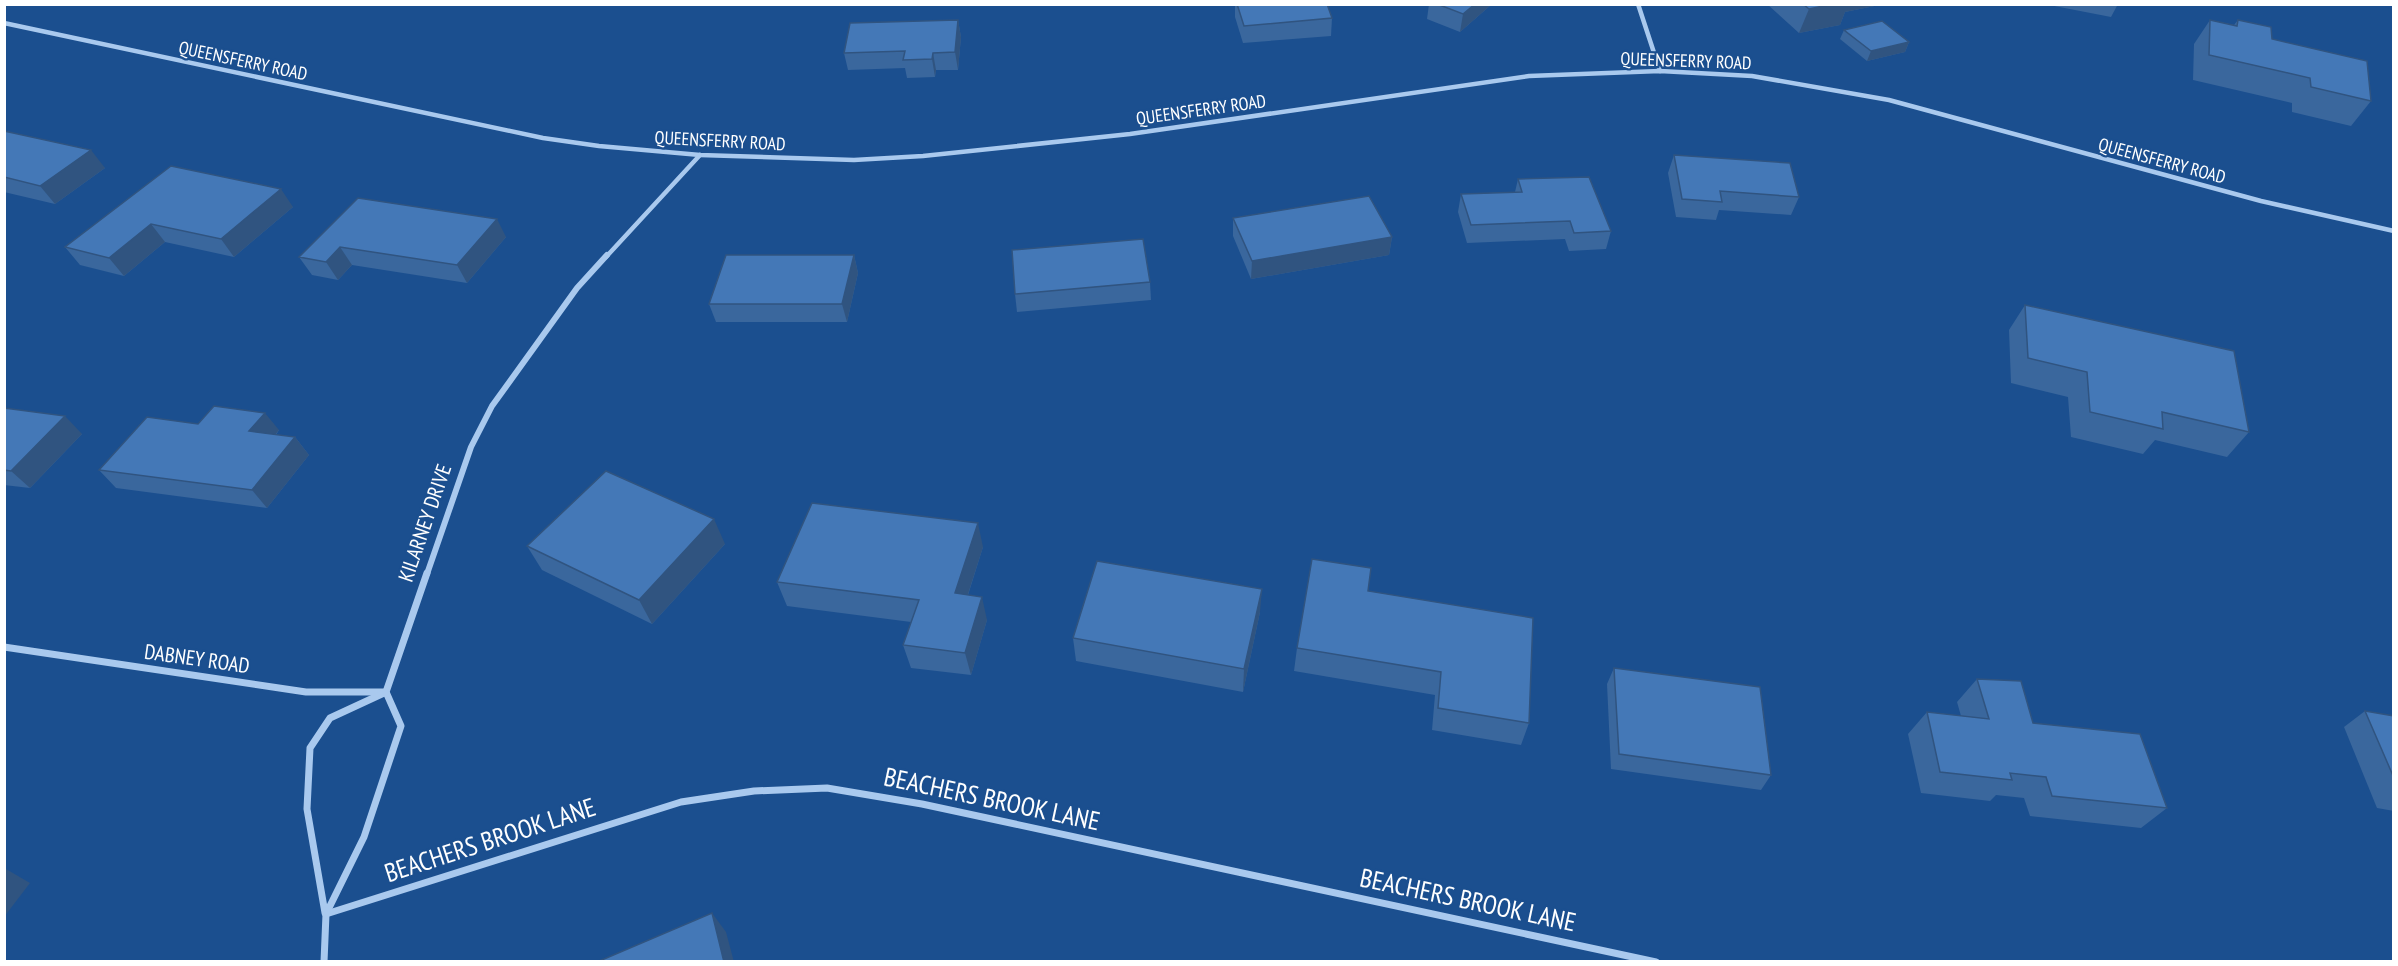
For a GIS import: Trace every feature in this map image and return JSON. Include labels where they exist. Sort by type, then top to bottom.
[{"type":"street","points":[[1638,4],[1660,71]]},
{"type":"street","name":"QUEENSFERRY ROAD","points":[[4,23],[543,138],[599,146],[700,155],[854,160],[986,151],[1130,134],[1529,76],[1660,71],[1752,76],[1889,100],[2261,201],[2394,231]]},
{"type":"street","name":"KILARNEY DRIVE","points":[[386,692],[471,447],[492,406],[577,288],[700,155]]},
{"type":"street","name":"DABNEY ROAD","points":[[4,647],[306,692],[386,692]]},
{"type":"street","points":[[324,962],[326,914],[307,809],[310,748],[330,718],[386,692],[401,726],[364,837],[326,914]]},
{"type":"street","name":"BEACHERS BROOK LANE","points":[[326,914],[681,802],[754,791],[827,788],[922,804],[1656,962]]},
{"type":"building","points":[[1237,4],[1327,4],[1332,18],[1244,26]]},
{"type":"building","points":[[1437,4],[1475,4],[1463,14]]},
{"type":"building","points":[[1803,4],[1832,4],[1809,9]]},
{"type":"building","points":[[958,20],[955,52],[933,53],[932,59],[903,60],[905,51],[844,53],[850,23]]},
{"type":"building","points":[[2210,20],[2237,26],[2238,20],[2271,27],[2272,39],[2367,61],[2371,101],[2311,87],[2310,78],[2209,55]]},
{"type":"building","points":[[1882,21],[1909,42],[1871,51],[1844,30]]},
{"type":"building","points":[[4,131],[91,150],[40,186],[4,177]]},
{"type":"building","points":[[1674,155],[1790,163],[1799,197],[1720,191],[1722,202],[1682,199]]},
{"type":"building","points":[[171,166],[281,189],[221,239],[151,224],[109,258],[65,247]]},
{"type":"building","points":[[1589,177],[1611,231],[1574,233],[1570,221],[1471,225],[1461,194],[1522,192],[1518,179]]},
{"type":"building","points":[[1369,196],[1392,237],[1252,261],[1233,218]]},
{"type":"building","points":[[358,198],[497,219],[457,265],[340,247],[326,262],[299,257]]},
{"type":"building","points":[[1143,239],[1150,282],[1015,294],[1012,250]]},
{"type":"building","points":[[726,255],[854,255],[842,304],[709,304]]},
{"type":"building","points":[[2025,305],[2234,351],[2249,432],[2162,412],[2163,429],[2090,412],[2087,372],[2028,358]]},
{"type":"building","points":[[214,406],[265,413],[249,431],[295,437],[252,490],[99,470],[147,417],[198,424]]},
{"type":"building","points":[[4,408],[65,416],[11,471],[4,470]]},
{"type":"building","points":[[606,471],[714,519],[639,600],[527,546]]},
{"type":"building","points":[[812,503],[978,523],[955,593],[982,597],[965,653],[903,645],[919,600],[777,582]]},
{"type":"building","points":[[1312,559],[1371,568],[1368,591],[1533,618],[1529,723],[1438,708],[1441,672],[1297,648]]},
{"type":"building","points":[[1097,561],[1262,589],[1244,669],[1073,638]]},
{"type":"building","points":[[1614,668],[1760,687],[1771,775],[1619,754]]},
{"type":"building","points":[[1977,679],[2021,681],[2033,723],[2140,734],[2167,808],[2052,796],[2046,777],[2010,773],[2012,780],[1940,772],[1927,712],[1989,719]]},
{"type":"building","points":[[2365,711],[2394,716],[2394,778]]},
{"type":"building","points":[[712,913],[724,962],[597,962]]}]
